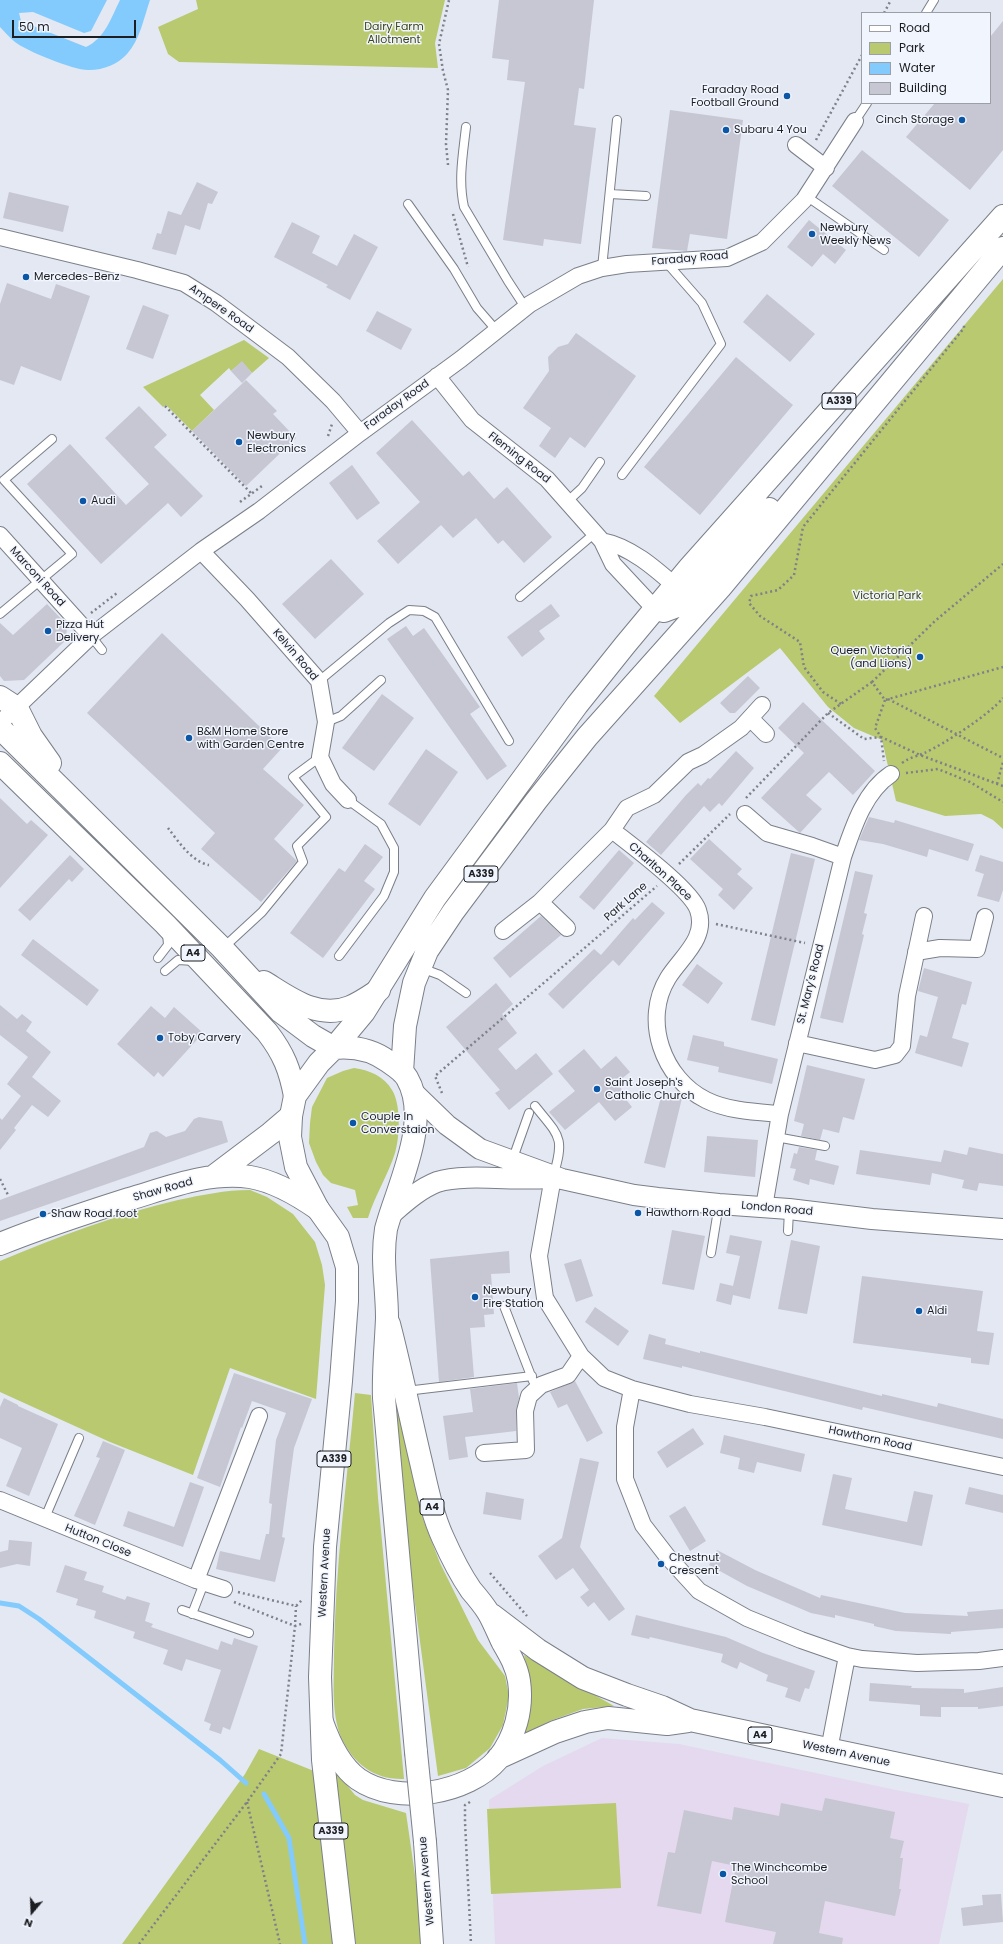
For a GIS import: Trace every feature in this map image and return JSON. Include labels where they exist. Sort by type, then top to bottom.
[{"type":"main road","name":"A339","points":[[402,1072],[407,1007],[420,968],[436,936],[536,801],[587,737],[688,597],[1003,216]]},
{"type":"main road","name":"A339","points":[[318,1209],[296,1167],[290,1137],[293,1106],[319,1063],[334,1048],[364,1012],[435,898],[577,705],[655,609],[688,597],[804,487],[1003,248]]},
{"type":"main road","points":[[9,703],[85,810]]},
{"type":"main road","name":"A4","points":[[0,728],[85,810],[244,970],[287,1016],[313,1036],[334,1048]]},
{"type":"main road","name":"A4","points":[[0,763],[165,924],[267,1032],[277,1044],[288,1066],[293,1106]]},
{"type":"main road","points":[[244,970],[290,998],[319,1011],[349,1008],[379,990]]},
{"type":"main road","points":[[334,1048],[346,1047],[374,1054],[402,1072],[413,1092]]},
{"type":"main road","name":"Western Avenue","points":[[413,1092],[415,1112],[413,1141],[390,1215],[383,1244],[383,1271],[387,1317],[383,1370],[384,1398],[432,1944]]},
{"type":"main road","name":"Shaw Road","points":[[214,1176],[271,1133],[293,1106]]},
{"type":"main road","name":"Shaw Road","points":[[0,1244],[71,1217],[174,1186],[214,1176],[250,1177],[265,1181],[294,1193],[318,1209]]},
{"type":"main road","name":"Western Avenue","points":[[318,1209],[338,1237],[344,1255],[347,1280],[341,1381],[325,1547],[320,1677],[320,1717],[323,1760],[344,1944]]},
{"type":"main road","name":"A4","points":[[320,1717],[328,1740],[348,1769],[357,1778],[371,1787],[399,1795],[432,1792],[470,1780],[485,1771],[498,1758],[512,1735],[520,1704],[519,1680],[514,1662],[488,1612],[464,1579],[443,1538],[430,1498],[387,1317]]},
{"type":"main road","name":"Western Avenue","points":[[488,1612],[538,1650],[583,1678],[662,1706],[690,1720],[1003,1786]]},
{"type":"main road","name":"Western Avenue","points":[[498,1758],[555,1732],[585,1722],[608,1718],[667,1724],[690,1720]]},
{"type":"street","name":"Faraday Road","points":[[0,723],[9,703],[91,636],[201,551],[260,511],[360,433],[497,331],[525,307],[578,276],[602,268],[627,264],[727,258],[762,242],[806,196],[826,168],[855,121]]},
{"type":"street","points":[[796,145],[826,168]]},
{"type":"street","name":"Ampere Road","points":[[0,237],[137,270],[184,283],[216,303],[288,357],[333,401],[360,433]]},
{"type":"street","name":"Fleming Road","points":[[437,376],[472,420],[547,478],[599,537],[613,564],[655,609]]},
{"type":"street","name":"Marconi Road","points":[[0,535],[91,636]]},
{"type":"street","points":[[599,537],[627,549],[688,597]]},
{"type":"street","name":"Kelvin Road","points":[[201,551],[247,599],[319,681],[326,722],[320,757]]},
{"type":"street","points":[[503,931],[540,902],[612,830],[627,808],[654,795],[688,762],[703,755],[741,728],[762,705]]},
{"type":"street","points":[[750,718],[766,734]]},
{"type":"street","points":[[320,757],[333,784],[348,800]]},
{"type":"street","name":"St. Mary's Road","points":[[764,1207],[780,1114],[843,857],[854,825],[864,807],[871,795],[888,776]]},
{"type":"street","points":[[741,808],[767,833],[843,857]]},
{"type":"street","name":"Charlton Place","points":[[612,830],[668,876],[694,901],[699,910],[700,930],[696,940],[668,979],[659,999],[655,1022],[662,1053],[681,1083],[706,1100],[735,1109],[780,1114]]},
{"type":"street","points":[[540,902],[567,928]]},
{"type":"street","points":[[797,1043],[875,1060],[896,1055],[902,1046],[907,996],[924,916]]},
{"type":"street","points":[[916,952],[940,948],[977,949],[985,917]]},
{"type":"street","name":"London Road","points":[[413,1092],[459,1135],[509,1170]]},
{"type":"street","name":"London Road","points":[[390,1215],[411,1198],[438,1182],[509,1170],[553,1177],[634,1194],[719,1204],[789,1209],[872,1219],[1003,1229]]},
{"type":"street","name":"Hawthorn Road","points":[[553,1177],[539,1256],[545,1298],[581,1356],[604,1378],[632,1389],[690,1404],[765,1417],[1003,1466]]},
{"type":"street","points":[[484,1453],[526,1450],[526,1403],[534,1383],[568,1375],[581,1356]]},
{"type":"street","points":[[632,1389],[624,1427],[625,1479],[643,1525],[667,1556],[699,1591],[747,1618],[800,1640],[846,1656],[862,1659],[917,1663],[980,1661],[1003,1658]]},
{"type":"street","points":[[200,1582],[259,1416]]},
{"type":"street","name":"Hutton Close","points":[[0,1500],[44,1520],[200,1582],[224,1589]]},
{"type":"street","points":[[829,1750],[846,1656]]},
{"type":"lane","points":[[927,12],[934,0]]},
{"type":"lane","points":[[855,121],[867,104]]},
{"type":"lane","points":[[602,268],[616,120]]},
{"type":"lane","points":[[466,127],[461,172],[461,194],[464,207],[525,307]]},
{"type":"lane","points":[[610,194],[646,196]]},
{"type":"lane","points":[[806,196],[884,250]]},
{"type":"lane","points":[[408,204],[454,269],[478,308],[497,331]]},
{"type":"lane","points":[[622,475],[721,344],[702,303],[666,262]]},
{"type":"lane","points":[[0,614],[72,554],[4,480],[52,439]]},
{"type":"lane","points":[[568,501],[582,488],[600,462]]},
{"type":"lane","points":[[520,597],[599,537]]},
{"type":"lane","points":[[319,681],[389,623],[409,610],[424,611],[435,617],[509,741]]},
{"type":"lane","points":[[91,636],[102,650]]},
{"type":"lane","points":[[326,722],[341,716],[381,680]]},
{"type":"lane","points":[[222,948],[262,912],[303,862],[297,846],[326,817],[293,777],[320,757]]},
{"type":"lane","points":[[339,956],[384,896],[394,872],[394,848],[380,824],[348,800]]},
{"type":"lane","points":[[158,958],[169,942],[165,924]]},
{"type":"lane","points":[[165,971],[178,960],[201,962]]},
{"type":"lane","points":[[420,968],[440,975],[466,993]]},
{"type":"lane","points":[[535,1106],[557,1134],[560,1146],[553,1177]]},
{"type":"lane","points":[[509,1170],[529,1113]]},
{"type":"lane","points":[[776,1137],[825,1146]]},
{"type":"lane","points":[[711,1253],[719,1204]]},
{"type":"lane","points":[[788,1231],[789,1209]]},
{"type":"lane","points":[[405,1391],[486,1382],[534,1383],[504,1306]]},
{"type":"lane","points":[[44,1520],[79,1438]]},
{"type":"lane","points":[[192,1614],[200,1582]]},
{"type":"lane","points":[[182,1610],[249,1633]]},
{"type":"path","points":[[885,12],[891,0]]},
{"type":"path","points":[[808,155],[861,57]]},
{"type":"path","points":[[841,704],[823,692],[804,667],[800,642],[760,616],[749,603],[751,596],[778,590],[794,575],[803,527],[964,328],[965,321]]},
{"type":"path","points":[[164,406],[252,494]]},
{"type":"path","points":[[324,439],[329,435],[333,421]]},
{"type":"path","points":[[238,504],[264,484]]},
{"type":"path","name":"Park Lane","points":[[440,1088],[435,1076],[438,1072],[668,876],[741,808],[828,713],[872,682],[935,621],[1003,564]]},
{"type":"path","points":[[80,624],[92,612],[123,589]]},
{"type":"path","points":[[886,700],[1003,667]]},
{"type":"path","points":[[872,682],[886,700],[1003,758]]},
{"type":"path","points":[[888,776],[893,769],[911,757],[920,755],[956,734],[998,704],[1003,698]]},
{"type":"path","points":[[886,700],[875,728],[881,737],[888,776]]},
{"type":"path","points":[[828,713],[864,739],[881,737],[920,755],[1003,786]]},
{"type":"path","points":[[997,784],[1003,762]]},
{"type":"path","points":[[888,776],[938,769],[970,782],[1003,802]]},
{"type":"path","points":[[168,828],[180,844],[202,864],[209,865]]},
{"type":"path","points":[[700,920],[820,947]]},
{"type":"path","points":[[0,1180],[8,1195]]},
{"type":"path","points":[[490,1573],[509,1597],[532,1620]]},
{"type":"path","points":[[296,1606],[224,1589],[226,1599],[295,1626],[304,1623]]},
{"type":"path","points":[[139,1944],[247,1802],[281,1754],[296,1606],[302,1600]]},
{"type":"path","points":[[471,1944],[464,1822],[465,1805],[472,1801]]},
{"type":"path","points":[[247,1802],[280,1944]]},
{"type":"shaded area","name":"The Winchcombe School","points":[[602,1738],[679,1744],[969,1804],[939,1944],[495,1944],[489,1800],[543,1766]]},
{"type":"green space","name":"Dairy Farm Allotment","points":[[196,0],[445,0],[435,43],[438,68],[179,62],[168,54],[158,27],[198,9]]},
{"type":"green space","name":"Victoria Park","points":[[1003,279],[1003,829],[993,820],[981,814],[945,816],[896,801],[882,740],[854,728],[828,707],[780,648],[680,723],[654,696]]},
{"type":"green space","points":[[244,340],[269,358],[252,373],[242,362],[231,371],[229,368],[200,395],[214,410],[192,431],[166,405],[163,407],[143,387]]},
{"type":"green space","points":[[354,1068],[376,1074],[389,1085],[395,1096],[399,1121],[395,1153],[368,1218],[353,1218],[347,1207],[358,1205],[355,1190],[331,1183],[323,1175],[316,1162],[309,1143],[312,1107],[327,1078]]},
{"type":"green space","points":[[250,1190],[267,1197],[293,1214],[315,1242],[322,1265],[325,1285],[316,1399],[230,1368],[193,1475],[110,1442],[0,1392],[0,1261],[66,1235],[133,1212],[178,1200],[232,1191]]},
{"type":"green space","points":[[355,1393],[371,1395],[378,1498],[404,1779],[393,1779],[374,1773],[352,1755],[341,1737],[334,1707],[337,1590]]},
{"type":"green space","points":[[395,1406],[398,1408],[399,1412],[423,1519],[440,1563],[478,1640],[505,1676],[509,1696],[503,1725],[490,1748],[466,1768],[438,1776],[404,1522]]},
{"type":"green space","points":[[524,1655],[614,1706],[583,1709],[550,1721],[521,1736],[529,1677]]},
{"type":"green space","points":[[259,1749],[319,1773],[336,1944],[122,1944],[245,1774]]},
{"type":"green space","points":[[331,1766],[355,1795],[363,1800],[406,1813],[425,1944],[356,1944],[347,1897]]},
{"type":"green space","points":[[616,1803],[621,1888],[491,1894],[487,1809]]},
{"type":"water","points":[[0,0],[107,0],[91,31],[84,33],[33,12],[19,13],[21,21],[86,47],[93,43],[103,33],[120,0],[150,0],[144,21],[135,42],[127,54],[110,66],[89,70],[51,60],[15,42],[0,27]]},
{"type":"building","points":[[499,0],[594,0],[584,89],[579,88],[574,125],[596,128],[581,244],[544,239],[543,246],[503,240],[525,82],[507,80],[509,60],[492,58]]},
{"type":"building","name":"Cinch Storage","points":[[1003,21],[1003,150],[970,190],[906,137],[934,104],[991,104],[991,36]]},
{"type":"building","points":[[670,110],[743,120],[727,239],[690,234],[687,251],[652,248]]},
{"type":"building","points":[[862,150],[949,220],[919,257],[832,186]]},
{"type":"building","points":[[197,182],[218,192],[212,204],[208,203],[200,230],[185,225],[176,255],[152,249],[157,233],[161,234],[168,211],[181,215]]},
{"type":"building","points":[[9,192],[69,206],[63,232],[3,218]]},
{"type":"building","name":"Newbury Weekly News","points":[[809,220],[846,250],[835,264],[823,254],[812,267],[787,247]]},
{"type":"building","points":[[292,222],[320,236],[312,253],[337,266],[354,234],[378,247],[350,300],[326,287],[328,285],[274,257]]},
{"type":"building","points":[[7,283],[51,299],[56,284],[90,296],[61,381],[21,366],[14,385],[0,380],[0,304]]},
{"type":"building","points":[[767,294],[815,334],[790,362],[743,322]]},
{"type":"building","points":[[143,305],[169,315],[153,359],[126,349]]},
{"type":"building","points":[[377,311],[412,329],[401,350],[366,331]]},
{"type":"building","points":[[576,333],[636,376],[585,448],[570,437],[555,458],[539,446],[551,428],[523,408],[549,371],[548,357],[558,347],[568,344]]},
{"type":"building","points":[[736,357],[793,405],[700,515],[644,467]]},
{"type":"building","points":[[242,361],[252,373],[242,383],[231,371]]},
{"type":"building","name":"Newbury Electronics","points":[[246,380],[277,411],[273,414],[296,438],[246,486],[192,431]]},
{"type":"building","points":[[139,406],[167,435],[154,447],[203,496],[181,517],[168,503],[101,564],[27,484],[70,444],[126,505],[149,484],[105,438]]},
{"type":"building","points":[[412,420],[463,476],[469,471],[494,499],[507,487],[552,537],[524,563],[503,540],[498,544],[476,518],[453,538],[441,525],[398,564],[377,541],[420,502],[376,453]]},
{"type":"building","points":[[352,465],[380,503],[357,520],[329,483]]},
{"type":"building","points":[[331,559],[364,594],[315,639],[282,604]]},
{"type":"building","points":[[47,604],[67,625],[66,640],[24,680],[4,681],[0,676],[0,623],[13,635]]},
{"type":"building","points":[[551,604],[560,616],[539,631],[545,639],[522,657],[507,637]]},
{"type":"building","points":[[406,626],[413,636],[424,628],[480,707],[470,714],[507,766],[487,780],[387,639]]},
{"type":"building","points":[[162,633],[282,748],[263,769],[304,805],[274,839],[297,861],[261,902],[201,849],[215,833],[87,713]]},
{"type":"building","points":[[748,676],[760,688],[735,713],[730,713],[720,703]]},
{"type":"building","points":[[382,694],[414,718],[374,771],[342,748]]},
{"type":"building","points":[[803,702],[875,771],[853,795],[829,772],[806,795],[822,809],[800,833],[761,798],[804,753],[778,728]]},
{"type":"building","points":[[426,749],[458,772],[420,826],[388,804]]},
{"type":"building","points":[[736,751],[754,768],[722,806],[719,803],[710,812],[704,806],[661,855],[646,842],[686,795],[698,783],[701,786],[708,778],[710,779]]},
{"type":"building","points":[[0,798],[27,824],[31,820],[48,835],[0,888]]},
{"type":"building","points":[[869,817],[894,823],[895,820],[974,844],[968,861],[929,849],[927,857],[883,844],[859,840]]},
{"type":"building","points":[[709,839],[742,869],[737,874],[753,888],[734,910],[718,895],[723,889],[690,859]]},
{"type":"building","points":[[365,844],[383,857],[364,881],[375,889],[323,958],[290,933],[339,868],[345,872]]},
{"type":"building","points":[[619,850],[634,863],[594,910],[579,897]]},
{"type":"building","points":[[791,853],[815,859],[775,1026],[751,1020]]},
{"type":"building","points":[[70,855],[84,869],[72,882],[69,879],[30,921],[18,910]]},
{"type":"building","points":[[980,855],[1003,862],[1003,890],[999,902],[977,896],[984,874],[975,871]]},
{"type":"building","points":[[855,871],[873,875],[864,913],[867,914],[862,934],[864,935],[843,1023],[820,1018]]},
{"type":"building","points":[[652,902],[665,913],[619,966],[613,960],[563,1009],[548,994],[594,949],[601,955],[633,918],[635,920]]},
{"type":"building","points":[[541,916],[561,935],[510,978],[493,958]]},
{"type":"building","points":[[33,939],[99,990],[87,1006],[21,955]]},
{"type":"building","points":[[697,964],[723,983],[708,1004],[682,985]]},
{"type":"building","points":[[924,968],[972,982],[966,1005],[962,1004],[952,1038],[969,1043],[962,1067],[915,1053],[920,1035],[927,1037],[938,997],[918,991]]},
{"type":"building","points":[[496,983],[513,1004],[502,1014],[517,1033],[498,1049],[516,1070],[536,1053],[553,1074],[509,1110],[495,1093],[500,1090],[446,1027]]},
{"type":"building","points":[[0,1005],[17,1019],[22,1014],[32,1022],[26,1031],[51,1052],[32,1077],[61,1101],[48,1117],[32,1105],[14,1128],[16,1130],[0,1150],[0,1118],[2,1120],[21,1096],[7,1084],[28,1057],[0,1035]]},
{"type":"building","name":"Toby Carvery","points":[[151,1006],[165,1018],[174,1007],[203,1033],[163,1077],[158,1072],[154,1077],[117,1044]]},
{"type":"building","points":[[693,1035],[724,1042],[724,1046],[778,1059],[772,1084],[718,1072],[719,1067],[687,1060]]},
{"type":"building","name":"Saint Joseph's Catholic Church","points":[[584,1049],[601,1069],[616,1056],[630,1072],[619,1081],[622,1086],[620,1087],[622,1090],[620,1092],[632,1107],[615,1121],[599,1102],[565,1130],[549,1112],[575,1091],[558,1071]]},
{"type":"building","points":[[807,1065],[865,1079],[854,1120],[843,1117],[839,1133],[823,1129],[820,1140],[801,1136],[804,1124],[794,1121]]},
{"type":"building","points":[[662,1093],[682,1098],[665,1168],[644,1163]]},
{"type":"building","points":[[199,1117],[222,1121],[228,1142],[0,1221],[0,1200],[144,1147],[150,1133],[157,1131],[166,1137],[185,1131],[194,1119]]},
{"type":"building","points":[[707,1136],[758,1140],[755,1177],[704,1172]]},
{"type":"building","points":[[799,1147],[817,1150],[815,1160],[839,1166],[834,1185],[810,1179],[809,1185],[793,1180],[796,1169],[790,1168],[794,1153],[797,1154]]},
{"type":"building","points":[[969,1147],[1003,1154],[1003,1186],[979,1183],[977,1191],[962,1188],[964,1180],[932,1173],[930,1185],[856,1174],[860,1150],[941,1162],[944,1150],[967,1155]]},
{"type":"building","points":[[672,1230],[705,1236],[694,1290],[662,1284]]},
{"type":"building","points":[[730,1235],[762,1241],[750,1299],[733,1295],[731,1305],[716,1301],[720,1283],[733,1286],[740,1256],[726,1253]]},
{"type":"building","points":[[791,1240],[820,1246],[807,1314],[778,1309]]},
{"type":"building","points":[[509,1251],[510,1273],[491,1274],[494,1314],[484,1315],[485,1327],[470,1328],[474,1377],[439,1382],[430,1259]]},
{"type":"building","points":[[581,1259],[593,1296],[576,1302],[564,1264]]},
{"type":"building","name":"Aldi","points":[[862,1276],[983,1291],[977,1331],[994,1333],[989,1365],[971,1363],[971,1358],[853,1343]]},
{"type":"building","points":[[595,1307],[629,1331],[618,1346],[585,1322]]},
{"type":"building","points":[[649,1334],[666,1339],[665,1344],[700,1353],[700,1351],[882,1396],[882,1394],[937,1407],[938,1403],[1003,1419],[1003,1439],[863,1407],[862,1410],[682,1366],[682,1368],[643,1359]]},
{"type":"building","points":[[234,1373],[312,1399],[294,1448],[282,1537],[285,1538],[275,1582],[216,1569],[220,1551],[260,1560],[266,1534],[269,1534],[272,1504],[269,1503],[276,1440],[286,1413],[252,1401],[242,1428],[241,1427],[220,1487],[197,1478]]},
{"type":"building","points":[[575,1381],[603,1433],[587,1442],[567,1404],[558,1408],[550,1392]]},
{"type":"building","points":[[517,1383],[519,1398],[516,1411],[516,1431],[465,1437],[468,1457],[449,1460],[443,1416],[473,1412],[470,1389]]},
{"type":"building","points":[[4,1398],[58,1424],[29,1496],[6,1486],[22,1448],[0,1438],[0,1407]]},
{"type":"building","points":[[693,1428],[704,1444],[667,1468],[657,1452]]},
{"type":"building","points":[[724,1435],[805,1454],[801,1472],[757,1462],[754,1473],[738,1469],[740,1458],[720,1453]]},
{"type":"building","points":[[103,1441],[125,1450],[95,1525],[74,1516],[100,1458],[96,1457]]},
{"type":"building","points":[[580,1458],[599,1462],[580,1547],[625,1609],[609,1621],[594,1602],[588,1607],[580,1597],[589,1590],[573,1568],[556,1580],[538,1556],[562,1538]]},
{"type":"building","points":[[833,1474],[852,1478],[845,1509],[907,1522],[914,1491],[933,1495],[922,1546],[822,1525]]},
{"type":"building","points":[[190,1482],[204,1487],[183,1547],[123,1526],[128,1511],[174,1527]]},
{"type":"building","points":[[969,1487],[1003,1495],[1003,1513],[965,1504]]},
{"type":"building","points":[[486,1492],[524,1499],[521,1520],[483,1514]]},
{"type":"building","points":[[685,1506],[706,1541],[690,1551],[669,1516]]},
{"type":"building","points":[[9,1540],[32,1542],[30,1566],[17,1564],[0,1568],[0,1552],[8,1550]]},
{"type":"building","points":[[717,1550],[755,1570],[820,1598],[821,1595],[905,1613],[968,1616],[967,1612],[1003,1609],[1003,1628],[951,1632],[951,1634],[896,1631],[835,1615],[835,1618],[811,1613],[747,1586],[709,1565]]},
{"type":"building","points":[[65,1565],[87,1572],[84,1580],[104,1586],[102,1592],[125,1600],[127,1596],[150,1603],[145,1621],[153,1624],[151,1627],[218,1650],[221,1641],[232,1645],[234,1638],[258,1646],[230,1730],[223,1727],[221,1734],[209,1730],[211,1724],[204,1721],[221,1670],[186,1659],[182,1671],[163,1664],[168,1650],[133,1638],[135,1632],[94,1618],[96,1611],[76,1605],[78,1599],[56,1592]]},
{"type":"building","points":[[636,1615],[726,1637],[763,1653],[815,1671],[809,1689],[805,1688],[800,1702],[785,1697],[788,1688],[766,1681],[768,1675],[740,1662],[737,1669],[721,1662],[723,1654],[650,1637],[649,1639],[631,1635]]},
{"type":"building","points":[[870,1683],[912,1686],[911,1688],[964,1689],[964,1693],[1003,1687],[1003,1706],[978,1709],[978,1707],[941,1707],[941,1717],[920,1716],[920,1705],[869,1701]]},
{"type":"building","points":[[825,1798],[895,1812],[890,1838],[904,1841],[900,1858],[903,1858],[899,1889],[901,1889],[895,1916],[825,1901],[819,1933],[843,1938],[842,1944],[773,1944],[776,1932],[725,1922],[736,1866],[712,1861],[701,1914],[657,1906],[668,1852],[675,1853],[684,1810],[732,1820],[734,1807],[779,1816],[781,1803],[822,1811]]},
{"type":"building","points":[[1001,1894],[1003,1922],[963,1926],[961,1908],[983,1905],[982,1895]]},
{"type":"waterway","points":[[0,1603],[19,1606],[39,1619],[220,1760],[246,1783]]},
{"type":"waterway","points":[[264,1794],[289,1838],[305,1944]]},
{"type":"place","name":"Faraday Road Football Ground","points":[[787,96]]},
{"type":"place","name":"Cinch Storage","points":[[962,120]]},
{"type":"place","name":"Subaru 4 You","points":[[726,130]]},
{"type":"place","name":"Newbury Weekly News","points":[[812,234]]},
{"type":"place","name":"Mercedes-Benz","points":[[26,277]]},
{"type":"place","name":"Newbury Electronics","points":[[239,442]]},
{"type":"place","name":"Audi","points":[[83,501]]},
{"type":"place","name":"Pizza Hut Delivery","points":[[48,631]]},
{"type":"place","name":"Queen Victoria (and Lions)","points":[[920,657]]},
{"type":"place","name":"B&M Home Store with Garden Centre","points":[[189,738]]},
{"type":"place","name":"Toby Carvery","points":[[160,1038]]},
{"type":"place","name":"Saint Joseph's Catholic Church","points":[[597,1089]]},
{"type":"place","name":"Couple In Converstaion","points":[[353,1123]]},
{"type":"place","name":"Hawthorn Road","points":[[638,1213]]},
{"type":"place","name":"Shaw Road foot","points":[[43,1214]]},
{"type":"place","name":"Newbury Fire Station","points":[[475,1297]]},
{"type":"place","name":"Aldi","points":[[919,1311]]},
{"type":"place","name":"Chestnut Crescent","points":[[661,1564]]},
{"type":"place","name":"The Winchcombe School","points":[[723,1874]]}]
